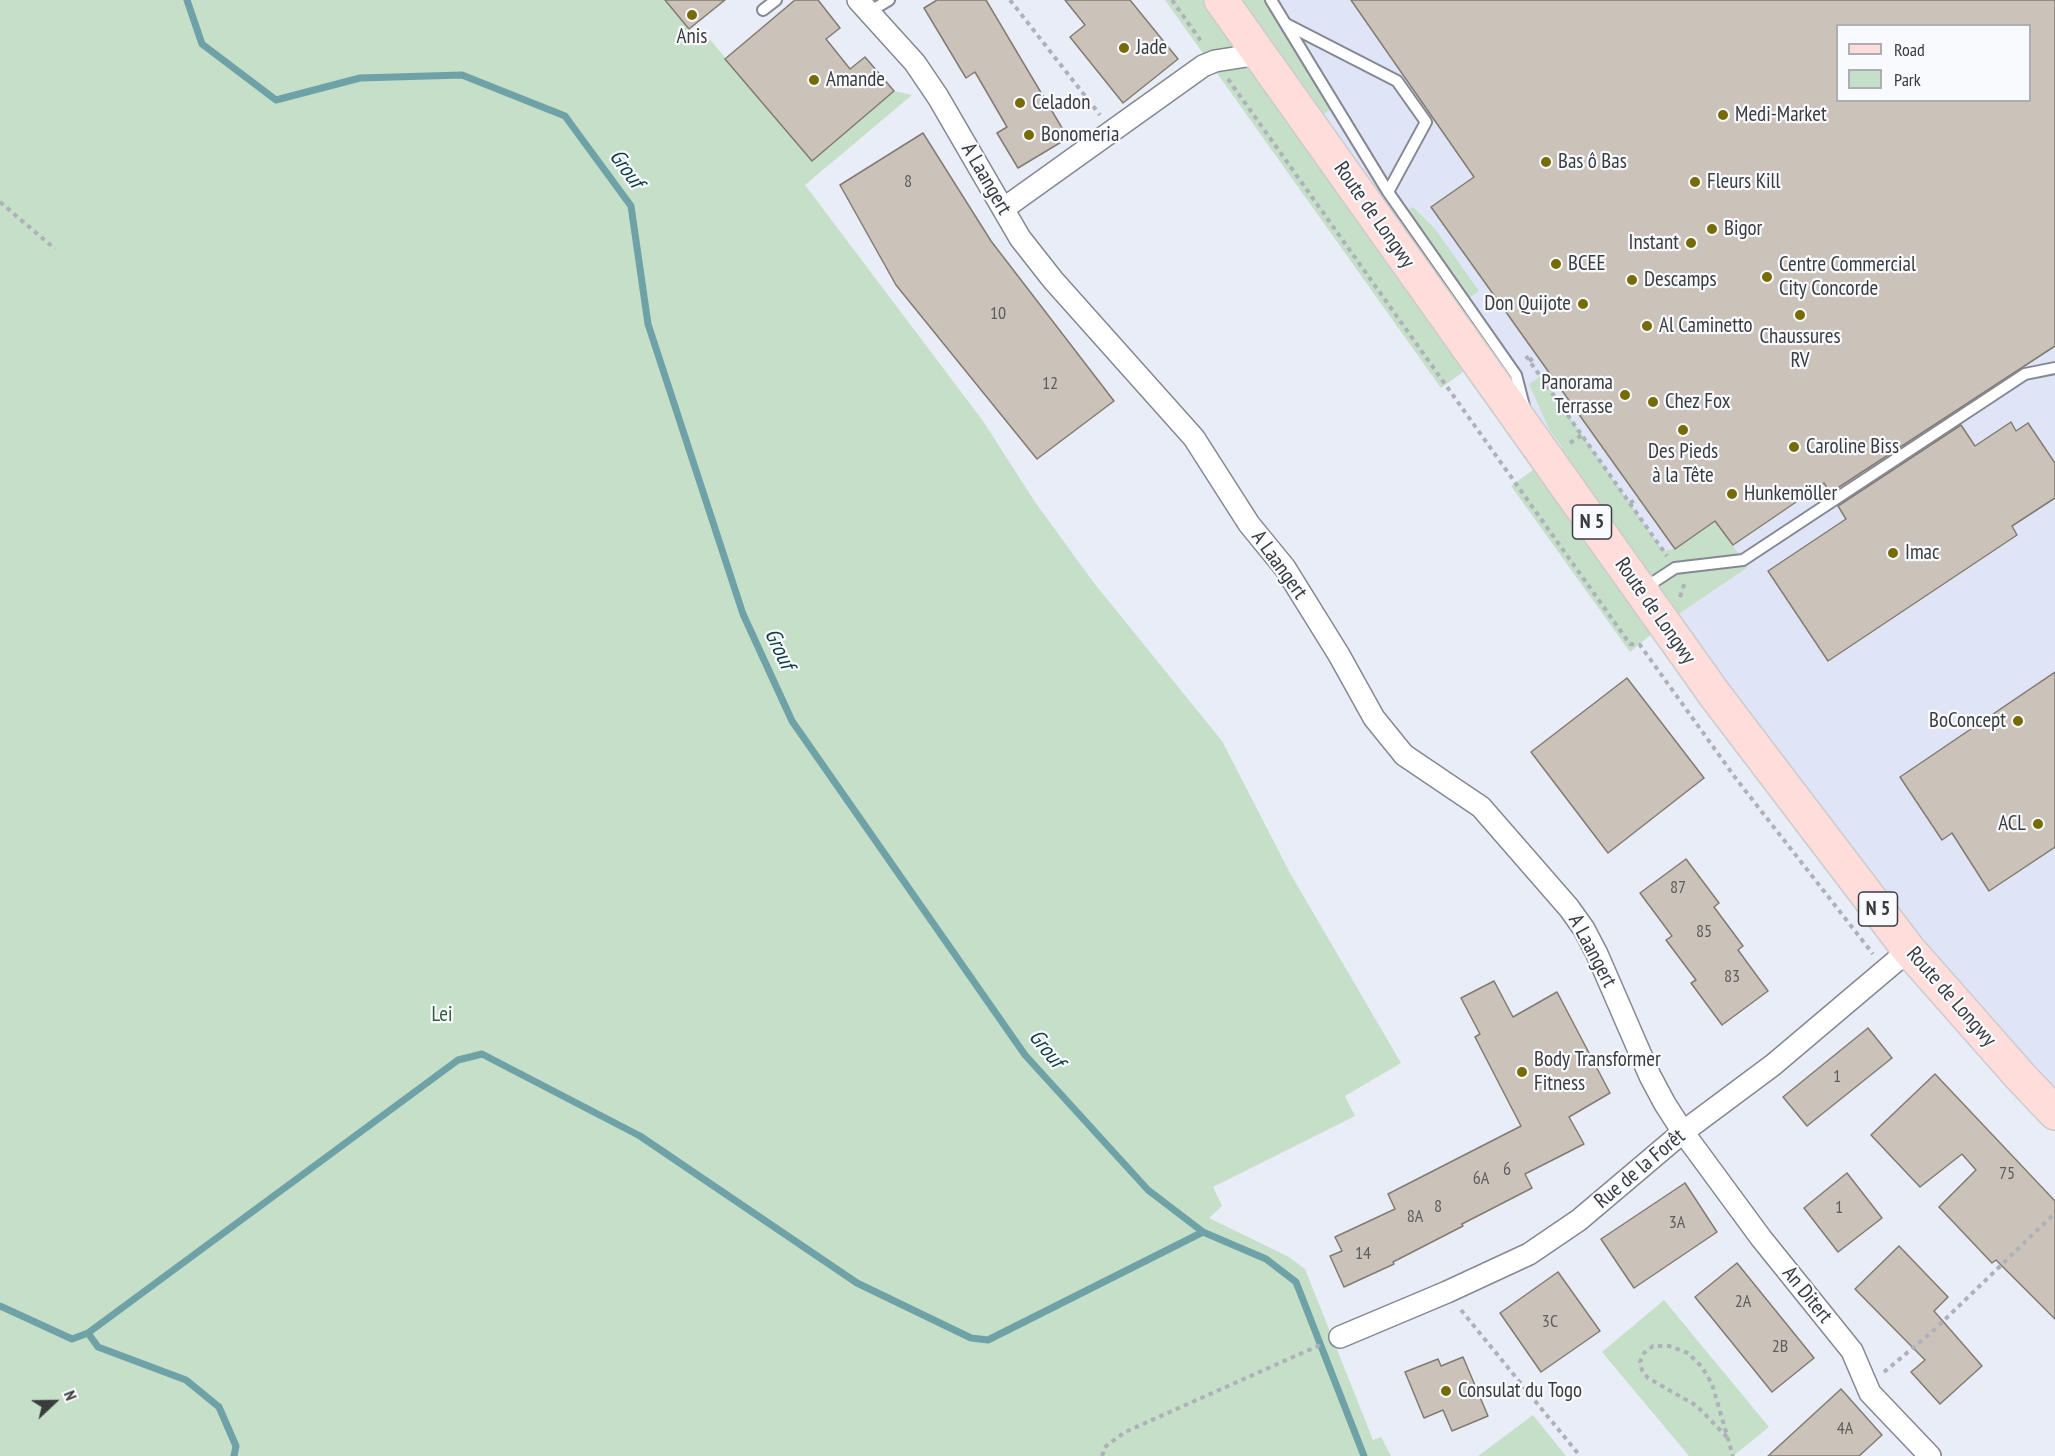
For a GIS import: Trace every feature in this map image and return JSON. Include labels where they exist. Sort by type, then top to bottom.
[{"type":"main road","name":"Route de Longwy","points":[[1221,0],[1715,695],[1896,959],[2020,1076],[2055,1113]]},
{"type":"street","name":"A Laangert","points":[[864,6],[915,63],[938,97],[1020,238],[1053,280],[1194,438],[1249,524],[1285,568],[1339,655],[1374,718],[1404,755],[1481,807],[1569,908],[1584,929],[1597,954],[1650,1076],[1683,1132]]},
{"type":"street","points":[[1003,208],[1133,110],[1203,66],[1215,61],[1259,54]]},
{"type":"street","name":"Rue de la Forêt","points":[[1340,1337],[1447,1292],[1529,1254],[1579,1220],[1683,1132],[1773,1065],[1896,959]]},
{"type":"street","name":"An Ditert","points":[[1683,1132],[1761,1238],[1852,1351],[1870,1393],[1930,1456]]},
{"type":"lane","points":[[763,10],[776,0]]},
{"type":"lane","points":[[864,6],[890,0]]},
{"type":"lane","points":[[1271,0],[1388,192],[1516,375],[1532,438]]},
{"type":"lane","points":[[1286,24],[1397,81],[1426,122],[1388,192]]},
{"type":"lane","points":[[1641,591],[1675,568],[1743,560],[2025,374],[2055,368]]},
{"type":"path","points":[[1010,0],[1099,114]]},
{"type":"path","points":[[1172,0],[1630,644],[1640,645],[1737,780],[1896,959]]},
{"type":"path","points":[[0,202],[55,249]]},
{"type":"path","points":[[1523,352],[1686,584],[1677,604]]},
{"type":"path","points":[[1529,361],[1536,356]]},
{"type":"path","points":[[1630,503],[1638,498]]},
{"type":"path","points":[[1867,1385],[1930,1333],[2055,1213]]},
{"type":"path","points":[[1447,1292],[1580,1456]]},
{"type":"path","points":[[1727,1437],[1697,1406],[1648,1378],[1640,1362],[1644,1353],[1653,1346],[1670,1346],[1688,1353],[1702,1367],[1712,1384],[1733,1456]]},
{"type":"path","points":[[1102,1456],[1106,1446],[1125,1432],[1303,1352]]},
{"type":"shaded area","points":[[1271,0],[2055,0],[2055,1113],[1547,460],[1533,470],[1463,372],[1478,361],[1309,124],[1335,106]]},
{"type":"green space","name":"Lei","points":[[0,0],[665,0],[695,36],[702,30],[812,161],[894,91],[912,95],[805,185],[983,421],[1035,502],[1094,583],[1222,741],[1290,873],[1401,1063],[1345,1096],[1355,1116],[1213,1187],[1222,1206],[1209,1218],[1289,1257],[1305,1269],[1373,1440],[1381,1437],[1391,1456],[0,1456]]},
{"type":"green space","points":[[1165,0],[1271,0],[1335,106],[1310,124],[1478,361],[1441,388]]},
{"type":"green space","points":[[1413,207],[1435,229],[1479,291],[1469,298],[1407,211]]},
{"type":"green space","points":[[1541,376],[1663,551],[1675,549],[1715,521],[1748,567],[1664,624],[1630,652],[1511,486],[1563,448],[1549,429],[1529,384]]},
{"type":"green space","points":[[1664,1300],[1769,1427],[1733,1456],[1689,1456],[1602,1352]]},
{"type":"green space","points":[[1533,1415],[1566,1456],[1478,1456]]},
{"type":"building","name":"Anis","points":[[665,0],[725,0],[689,29]]},
{"type":"building","name":"Amande","points":[[795,0],[818,0],[840,28],[826,39],[850,69],[865,57],[894,91],[812,161],[725,59]]},
{"type":"building","name":"Celadon","points":[[937,0],[986,0],[1068,138],[1018,168],[997,133],[1007,127],[975,72],[966,78],[924,8]]},
{"type":"building","name":"Jade","points":[[1065,0],[1130,0],[1178,59],[1123,103],[1070,37],[1085,25]]},
{"type":"building","name":"Centre Commercial City Concorde","points":[[1351,0],[2055,0],[2055,346],[1830,493],[1824,483],[1733,545],[1715,521],[1675,549],[1431,207],[1474,177]]},
{"type":"building","points":[[923,133],[991,241],[1114,401],[1037,459],[896,285],[840,185]]},
{"type":"building","name":"Imac","points":[[2011,422],[2016,431],[2028,423],[2055,463],[2055,498],[2012,526],[2017,535],[1828,661],[1768,571],[1846,519],[1838,506],[1961,425],[1975,446]]},
{"type":"building","name":"BoConcept","points":[[2055,672],[2055,847],[1989,891],[1952,833],[1942,840],[1900,777]]},
{"type":"building","points":[[1627,678],[1704,778],[1608,853],[1531,752]]},
{"type":"building","points":[[1686,859],[1719,903],[1714,907],[1743,946],[1738,950],[1768,991],[1722,1025],[1691,983],[1696,980],[1666,940],[1672,936],[1640,893]]},
{"type":"building","points":[[1494,981],[1513,1017],[1557,992],[1610,1093],[1569,1117],[1584,1144],[1525,1174],[1532,1188],[1393,1262],[1394,1264],[1344,1287],[1330,1256],[1342,1251],[1335,1237],[1395,1209],[1388,1194],[1521,1126],[1475,1037],[1480,1034],[1461,998]]},
{"type":"building","points":[[1868,1028],[1892,1058],[1807,1126],[1783,1097]]},
{"type":"building","points":[[1935,1074],[2055,1201],[2055,1319],[1996,1260],[1992,1263],[1939,1207],[1976,1170],[1962,1154],[1920,1187],[1871,1135]]},
{"type":"building","points":[[1847,1173],[1882,1218],[1838,1252],[1804,1208]]},
{"type":"building","points":[[1685,1183],[1717,1232],[1634,1288],[1601,1239]]},
{"type":"building","points":[[1899,1246],[1948,1297],[1934,1311],[1982,1366],[1940,1404],[1911,1372],[1925,1360],[1855,1289]]},
{"type":"building","points":[[1737,1263],[1814,1358],[1772,1392],[1695,1297]]},
{"type":"building","points":[[1558,1272],[1600,1331],[1541,1372],[1500,1313]]},
{"type":"building","name":"Consulat du Togo","points":[[1463,1357],[1488,1416],[1452,1431],[1443,1410],[1424,1418],[1405,1372],[1438,1359],[1441,1366]]},
{"type":"building","points":[[1841,1389],[1882,1435],[1859,1456],[1768,1456]]},
{"type":"waterway","name":"Grouf","points":[[187,0],[202,44],[276,100],[360,78],[462,75],[565,116],[631,206],[648,324],[743,614],[792,721],[1025,1055],[1148,1190],[1203,1232],[1266,1259],[1296,1282],[1364,1456]]},
{"type":"waterway","points":[[0,1306],[72,1339],[88,1333],[458,1060],[482,1054],[640,1136],[857,1283],[971,1338],[988,1340],[1203,1232]]},
{"type":"waterway","points":[[88,1333],[98,1347],[186,1380],[219,1407],[236,1446],[234,1456]]},
{"type":"place","name":"Anis","points":[[692,15]]},
{"type":"place","name":"Jade","points":[[1124,48]]},
{"type":"place","name":"Amande","points":[[814,80]]},
{"type":"place","name":"Celadon","points":[[1020,103]]},
{"type":"place","name":"Medi-Market","points":[[1723,115]]},
{"type":"place","name":"Bonomeria","points":[[1029,135]]},
{"type":"place","name":"Bas ô Bas","points":[[1546,162]]},
{"type":"place","name":"Fleurs Kill","points":[[1695,182]]},
{"type":"place","name":"Bigor","points":[[1712,229]]},
{"type":"place","name":"Instant","points":[[1691,243]]},
{"type":"place","name":"BCEE","points":[[1556,264]]},
{"type":"place","name":"Centre Commercial City Concorde","points":[[1767,277]]},
{"type":"place","name":"Descamps","points":[[1632,280]]},
{"type":"place","name":"Don Quijote","points":[[1583,304]]},
{"type":"place","name":"Chaussures RV","points":[[1800,315]]},
{"type":"place","name":"Al Caminetto","points":[[1647,326]]},
{"type":"place","name":"Panorama Terrasse","points":[[1625,395]]},
{"type":"place","name":"Chez Fox","points":[[1653,402]]},
{"type":"place","name":"Des Pieds à la Tête","points":[[1683,430]]},
{"type":"place","name":"Caroline Biss","points":[[1794,447]]},
{"type":"place","name":"Hunkemöller","points":[[1732,494]]},
{"type":"place","name":"Imac","points":[[1893,553]]},
{"type":"place","name":"BoConcept","points":[[2018,721]]},
{"type":"place","name":"ACL","points":[[2038,824]]},
{"type":"place","name":"Body Transformer Fitness","points":[[1522,1072]]},
{"type":"place","name":"Consulat du Togo","points":[[1446,1391]]}]
